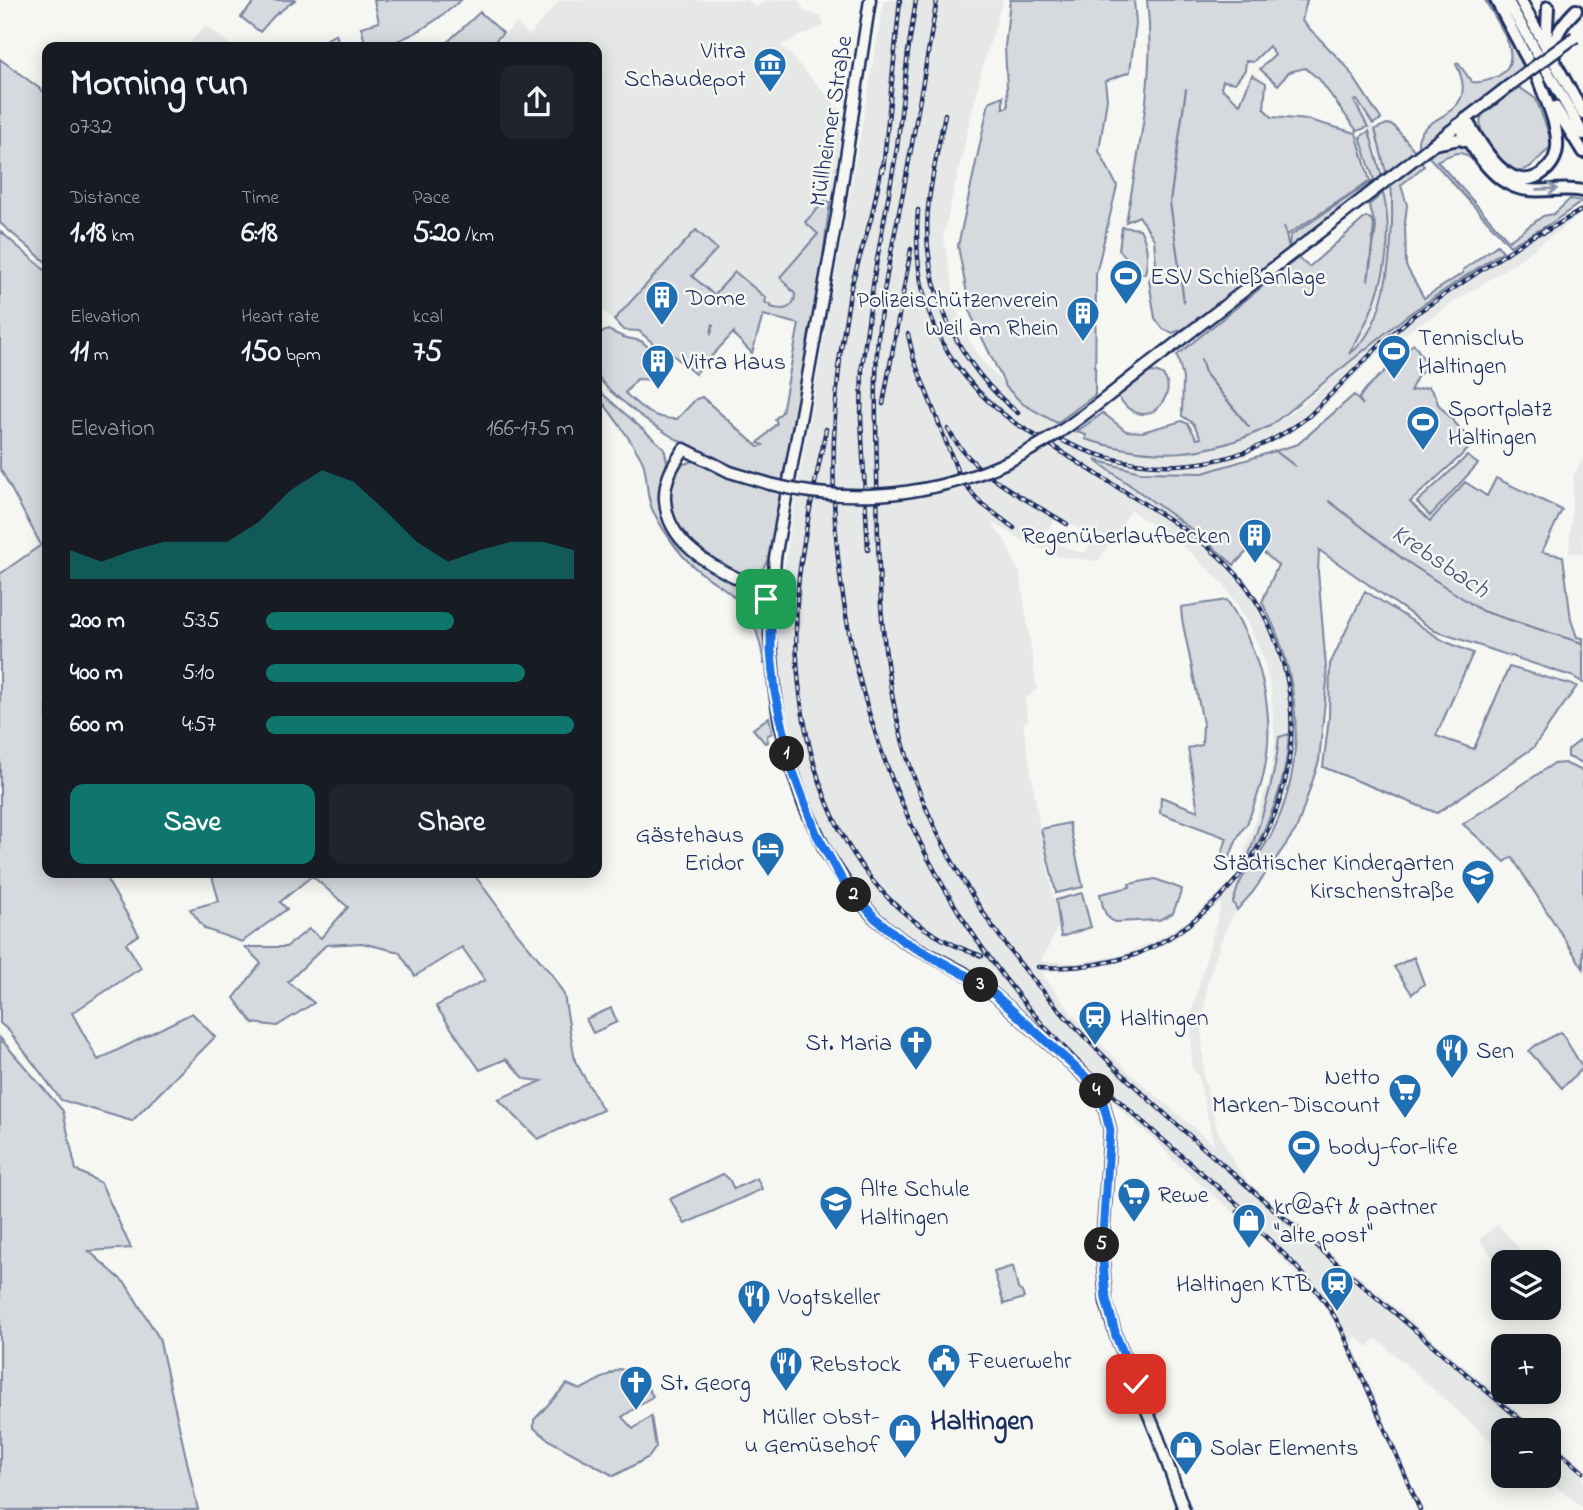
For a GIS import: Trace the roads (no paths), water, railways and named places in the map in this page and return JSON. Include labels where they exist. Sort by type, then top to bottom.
[{"type":"highway","points":[[1496,0],[1538,78],[1583,152]]},
{"type":"highway","points":[[1507,0],[1583,134]]},
{"type":"highway","points":[[1520,0],[1583,113]]},
{"type":"highway","points":[[1546,48],[1548,7]]},
{"type":"highway","points":[[1554,63],[1554,38],[1576,10]]},
{"type":"highway","points":[[1562,75],[1583,97]]},
{"type":"highway","points":[[1462,122],[1503,171],[1520,178],[1532,178],[1542,174],[1555,157],[1557,143],[1554,120],[1538,78]]},
{"type":"highway","points":[[1462,122],[1470,142],[1494,174],[1505,182],[1528,190],[1583,191]]},
{"type":"highway","points":[[1432,146],[1459,139],[1470,142]]},
{"type":"main road","name":"Müllheimer Straße","points":[[870,0],[831,249],[775,558],[771,651],[780,723],[794,779],[816,833],[842,880],[857,898],[875,918],[903,941],[964,974],[995,995],[1088,1079],[1103,1102],[1110,1130],[1102,1249],[1106,1302],[1184,1510]]},
{"type":"main road","points":[[772,586],[764,581],[753,583],[741,580],[718,570],[692,551],[679,535],[665,500],[671,469],[684,449],[730,472],[770,484],[809,492],[850,495],[904,492],[958,481],[1004,464],[1041,444],[1135,375],[1510,85],[1579,35]]},
{"type":"main road","points":[[753,583],[775,558]]},
{"type":"main road","points":[[753,583],[771,605]]},
{"type":"waterway","name":"Krebsbach","points":[[1184,302],[1170,202],[1186,89]]},
{"type":"waterway","points":[[711,334],[713,324]]},
{"type":"waterway","name":"Krebsbach","points":[[1201,359],[1205,373],[1249,427]]},
{"type":"waterway","name":"Krebsbach","points":[[1274,450],[1295,466]]},
{"type":"waterway","name":"Krebsbach","points":[[1329,501],[1403,559],[1482,611],[1582,643]]},
{"type":"railway","points":[[883,171],[900,0]]},
{"type":"railway","points":[[868,550],[861,419],[862,366],[875,271],[897,148],[916,0]]},
{"type":"railway","points":[[937,0],[884,293],[877,345],[876,381],[878,551],[883,629],[894,707],[916,783],[945,848],[980,908],[1020,963],[1064,1015],[1162,1111],[1519,1418]]},
{"type":"railway","points":[[945,114],[928,209],[927,238],[931,267],[938,295],[961,348],[997,394],[1018,413]]},
{"type":"railway","points":[[838,368],[851,287],[872,215],[883,161]]},
{"type":"railway","points":[[918,210],[917,243],[926,303],[950,356],[968,380],[1015,423],[1176,524],[1226,563],[1253,596],[1274,636],[1287,678],[1291,721],[1288,763],[1278,805],[1260,844],[1236,880],[1204,912],[1172,936],[1137,954],[1076,967],[1038,967]]},
{"type":"railway","points":[[1543,233],[1580,211]]},
{"type":"railway","points":[[1053,436],[1118,460],[1151,465],[1184,465],[1217,460],[1249,450],[1280,436],[1309,416],[1414,315],[1529,238],[1549,228]]},
{"type":"railway","points":[[883,404],[911,249]]},
{"type":"railway","points":[[908,334],[914,360],[957,470],[982,504],[1014,528]]},
{"type":"railway","points":[[840,360],[834,451],[837,541],[849,629],[870,715],[900,798],[939,878],[987,954],[1044,1026],[1118,1100],[1250,1215]]},
{"type":"railway","points":[[826,429],[806,527],[798,586],[796,641],[800,697],[811,753],[829,806],[854,855],[888,898],[930,932],[982,956]]},
{"type":"railway","points":[[948,429],[958,445],[985,472],[1017,495],[1067,524]]},
{"type":"railway","points":[[1238,1212],[1295,1266],[1331,1311],[1341,1328],[1420,1510]]},
{"type":"railway","points":[[1561,1453],[1583,1472]]},
{"type":"place","name":"Vitra Schaudepot","points":[[770,94]]},
{"type":"place","name":"ESV Schießanlage","points":[[1126,306]]},
{"type":"place","name":"Dome","points":[[662,327]]},
{"type":"place","name":"Polizeischützenverein Weil am Rhein","points":[[1083,343]]},
{"type":"place","name":"Tennisclub Haltingen","points":[[1394,381]]},
{"type":"place","name":"Vitra Haus","points":[[658,391]]},
{"type":"place","name":"Sportplatz Haltingen","points":[[1423,452]]},
{"type":"place","name":"Regenüberlaufbecken","points":[[1255,565]]},
{"type":"place","name":"Gästehaus Eridor","points":[[768,878]]},
{"type":"place","name":"Städtischer Kindergarten Kirschenstraße","points":[[1478,906]]},
{"type":"place","name":"Haltingen","points":[[1095,1047]]},
{"type":"place","name":"St. Maria","points":[[916,1072]]},
{"type":"place","name":"Sen","points":[[1452,1080]]},
{"type":"place","name":"Netto Marken-Discount","points":[[1405,1120]]},
{"type":"place","name":"body-for-life","points":[[1304,1176]]},
{"type":"place","name":"Rewe","points":[[1134,1224]]},
{"type":"place","name":"Alte Schule Haltingen","points":[[836,1232]]},
{"type":"place","name":"kr@aft & partner \"alte post\"","points":[[1249,1250]]},
{"type":"place","name":"Haltingen KTB","points":[[1337,1313]]},
{"type":"place","name":"Vogtskeller","points":[[754,1326]]},
{"type":"place","name":"Feuerwehr","points":[[944,1390]]},
{"type":"place","name":"Rebstock","points":[[786,1393]]},
{"type":"place","name":"St. Georg","points":[[636,1412]]},
{"type":"place","name":"Müller Obst- u Gemüsehof","points":[[905,1460]]},
{"type":"place","name":"Solar Elements","points":[[1186,1477]]},
{"type":"district","name":"Haltingen","points":[[982,1419]]}]
